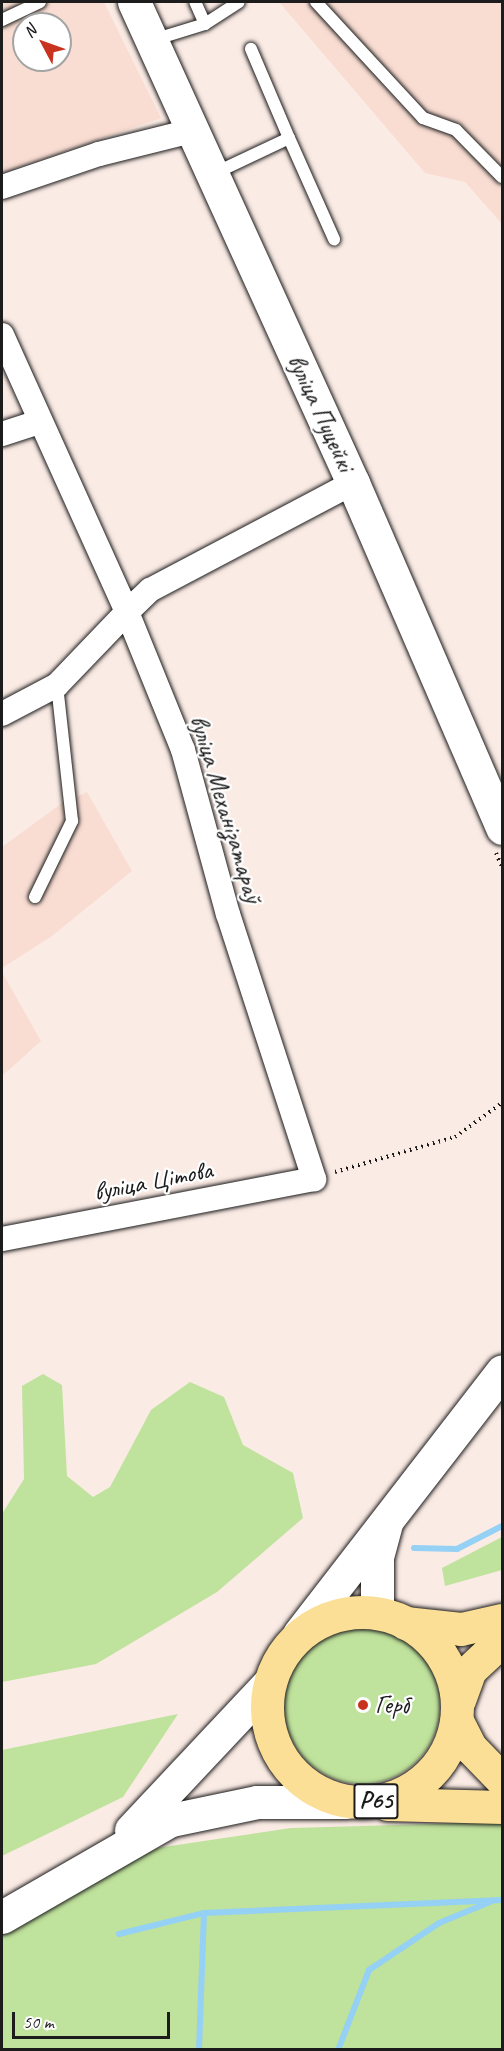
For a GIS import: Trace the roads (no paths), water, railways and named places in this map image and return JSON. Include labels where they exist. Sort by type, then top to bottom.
[{"type":"main road","name":"вуліца Пуцейкі","points":[[134,2],[353,483],[502,825]]},
{"type":"main road","points":[[299,1634],[502,1371]]},
{"type":"main road","points":[[389,1515],[377,1557],[391,1617],[441,1656],[455,1676],[459,1712],[471,1748],[502,1780]]},
{"type":"main road","name":"Р65","points":[[502,1620],[461,1629],[349,1611],[322,1619],[299,1634],[281,1656],[270,1682],[269,1725],[281,1758],[299,1778],[321,1793],[353,1802],[502,1806]]},
{"type":"main road","name":"Р65","points":[[353,1802],[388,1800],[413,1789],[427,1777],[449,1749],[470,1670],[502,1640]]},
{"type":"main road","points":[[109,1852],[270,1682]]},
{"type":"main road","points":[[2,1917],[109,1852],[171,1820],[257,1802],[353,1802]]},
{"type":"street","points":[[2,187],[99,154],[191,131]]},
{"type":"street","name":"вуліца Механізатараў","points":[[2,336],[38,422],[127,612],[183,750],[228,914],[314,1179]]},
{"type":"street","points":[[2,434],[38,422]]},
{"type":"street","points":[[2,714],[57,685],[150,590],[353,483]]},
{"type":"street","name":"вуліца Цітова","points":[[2,1239],[314,1179]]},
{"type":"lane","points":[[2,20],[40,2]]},
{"type":"lane","points":[[195,2],[205,24]]},
{"type":"lane","points":[[152,41],[205,24],[239,2]]},
{"type":"lane","points":[[316,2],[423,118],[456,130],[502,177]]},
{"type":"lane","points":[[251,49],[334,239]]},
{"type":"lane","points":[[212,175],[289,138]]},
{"type":"lane","points":[[35,897],[72,821],[57,685]]},
{"type":"waterway","points":[[414,1548],[457,1549],[502,1526]]},
{"type":"waterway","points":[[204,1913],[502,1900]]},
{"type":"waterway","points":[[338,2050],[369,1970],[439,1923],[492,1901]]},
{"type":"waterway","points":[[119,1934],[204,1913],[199,2050]]},
{"type":"place","name":"Герб","points":[[363,1705]]}]
